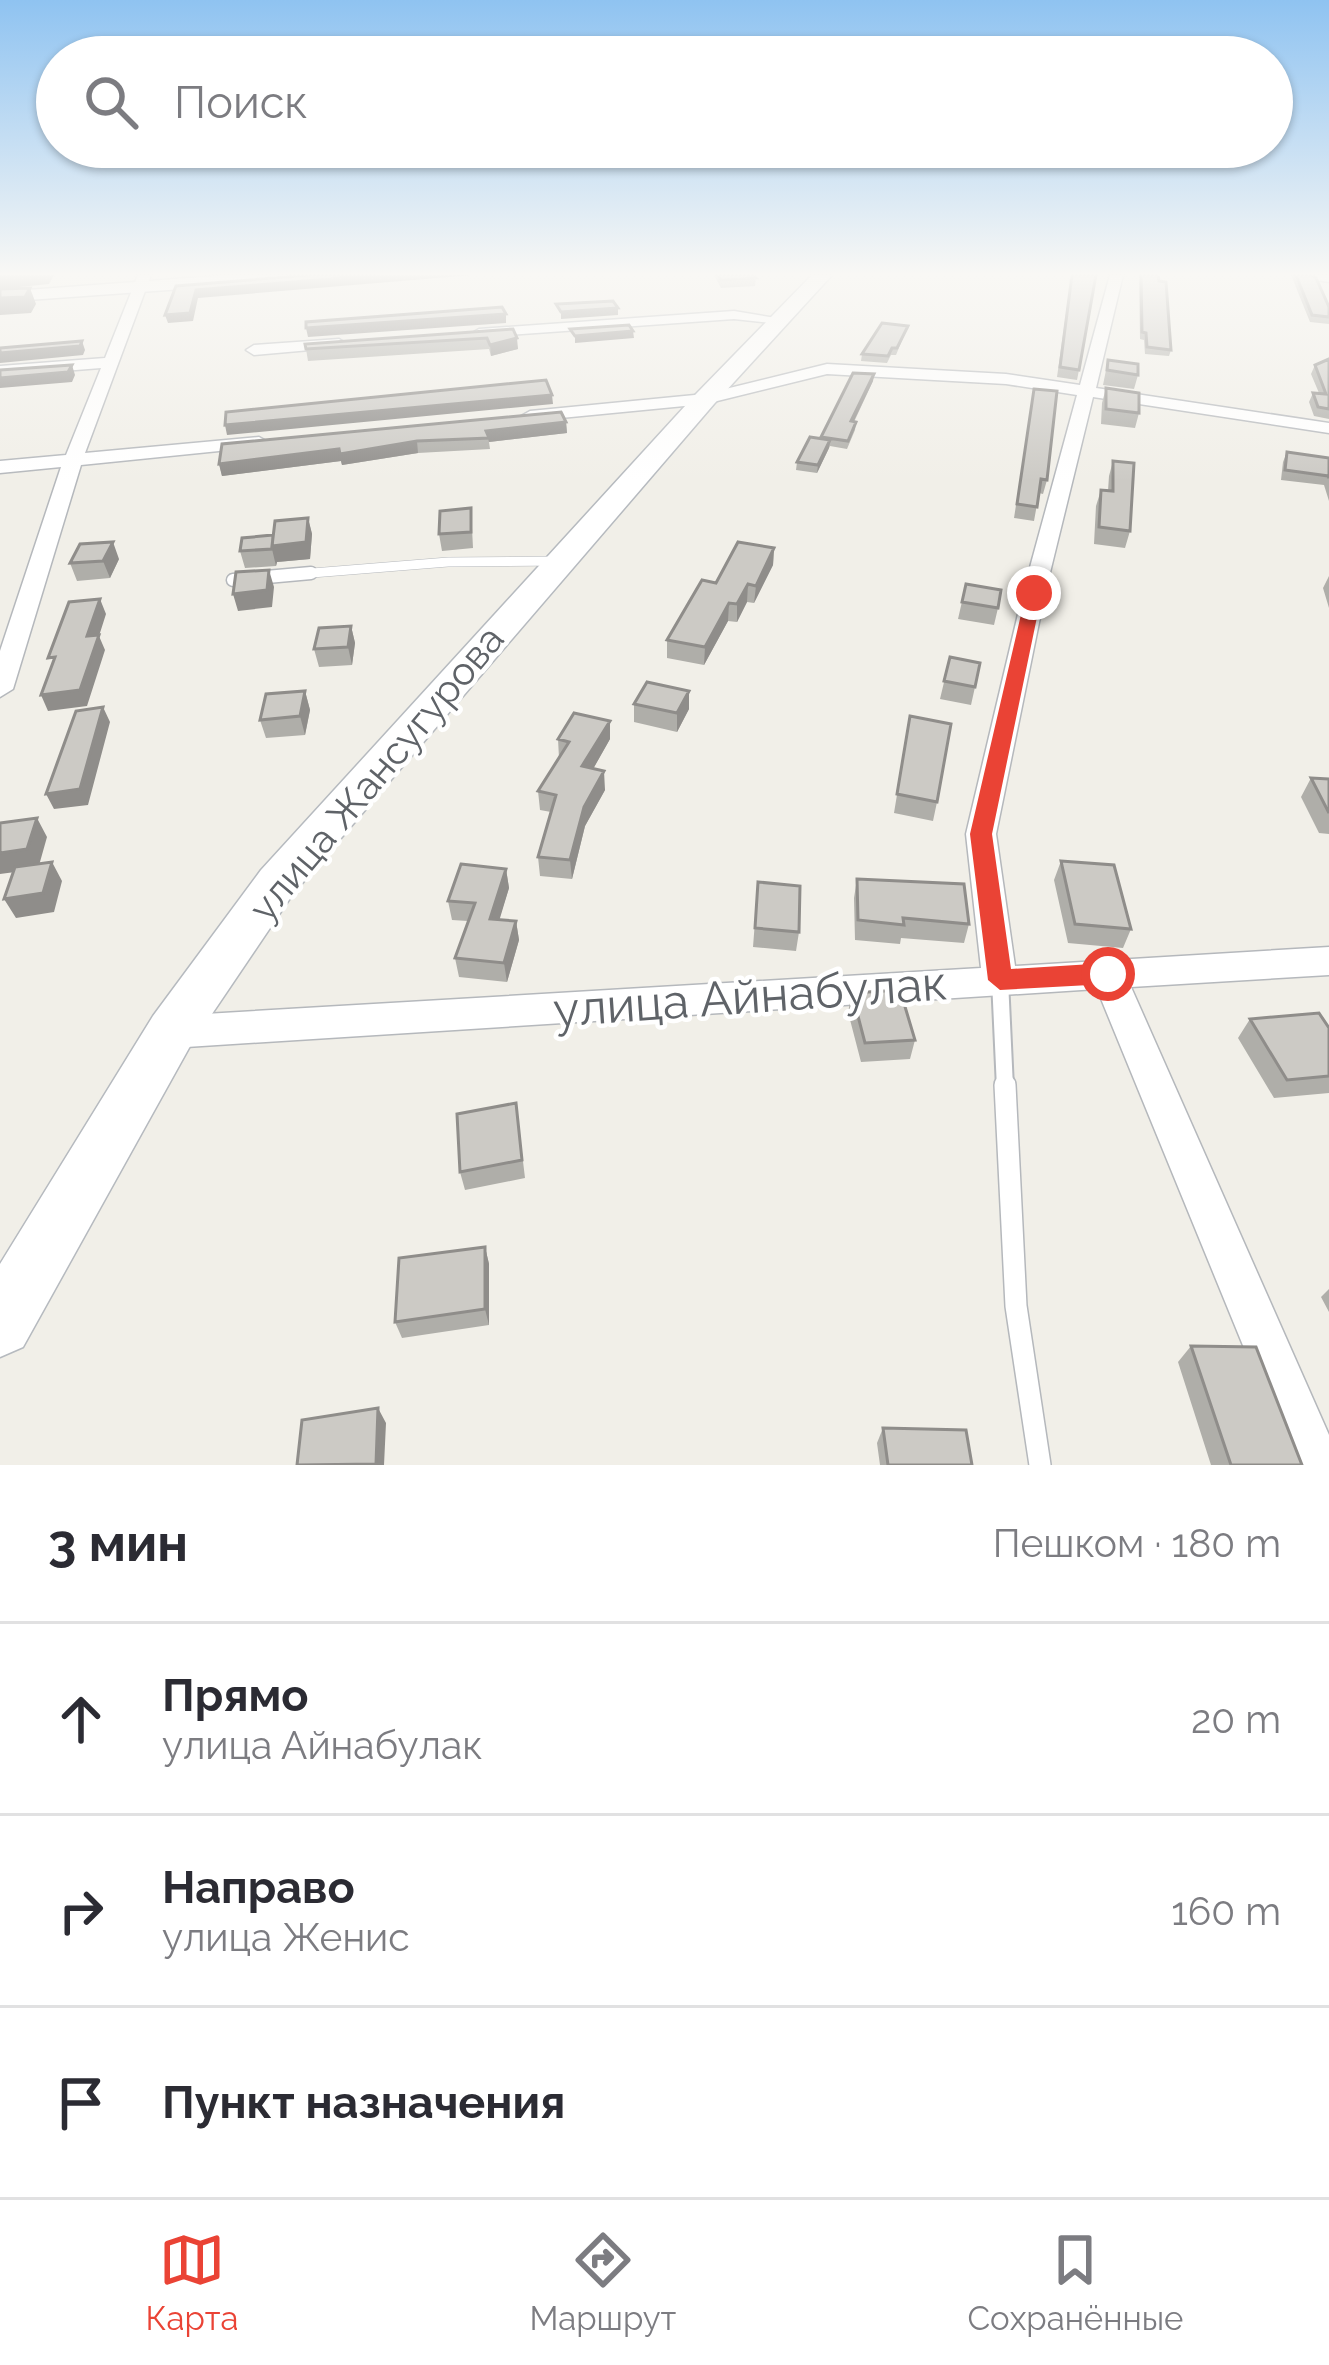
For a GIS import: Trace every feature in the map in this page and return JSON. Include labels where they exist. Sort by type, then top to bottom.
[{"type":"main road","name":"улица Жансугурова","points":[[0,1324],[171,1032],[277,882],[759,343]]},
{"type":"street","points":[[0,689],[73,460],[118,343]]},
{"type":"street","points":[[254,350],[349,343]]},
{"type":"street","points":[[1000,980],[981,834],[1034,593],[1100,343]]},
{"type":"street","points":[[0,371],[111,362]]},
{"type":"street","points":[[518,417],[705,399],[827,369],[1006,379],[1329,428]]},
{"type":"street","points":[[0,467],[284,440]]},
{"type":"street","points":[[0,609],[26,606]]},
{"type":"street","name":"улица Айнабулак","points":[[171,1032],[1329,961]]},
{"type":"street","points":[[1108,974],[1317,1465]]},
{"type":"lane","points":[[233,580],[448,562],[560,561]]},
{"type":"lane","points":[[1000,980],[1016,1306],[1040,1465]]},
{"type":"building","points":[[54,343],[81,343],[0,353],[0,348]]},
{"type":"building","points":[[314,343],[399,343],[306,349],[305,344]]},
{"type":"building","points":[[869,343],[899,343],[888,356],[862,354]]},
{"type":"building","points":[[1063,343],[1084,343],[1079,370],[1060,367]]},
{"type":"building","points":[[1147,343],[1171,343],[1171,350]]},
{"type":"building","points":[[1329,359],[1329,409],[1318,407],[1313,393],[1326,394],[1315,365]]},
{"type":"building","points":[[1108,360],[1138,364],[1138,375],[1107,370]]},
{"type":"building","points":[[72,365],[68,372],[0,378],[0,370]]},
{"type":"building","points":[[853,373],[874,374],[851,421],[856,422],[848,441],[821,437]]},
{"type":"building","points":[[546,380],[552,395],[225,425],[226,412]]},
{"type":"building","points":[[1106,388],[1139,393],[1139,413],[1106,409]]},
{"type":"building","points":[[1034,389],[1057,391],[1047,480],[1041,479],[1037,507],[1017,504]]},
{"type":"building","points":[[561,412],[566,422],[486,431],[489,438],[417,441],[340,454],[339,449],[219,464],[222,444]]},
{"type":"building","points":[[810,437],[830,440],[818,465],[797,462]]},
{"type":"building","points":[[1287,452],[1329,458],[1329,478],[1285,470]]},
{"type":"building","points":[[1113,461],[1134,463],[1130,531],[1099,527],[1101,490],[1113,491]]},
{"type":"building","points":[[471,508],[471,532],[439,534],[440,511]]},
{"type":"building","points":[[308,518],[306,542],[272,546],[275,521]]},
{"type":"building","points":[[273,535],[272,549],[240,551],[242,538]]},
{"type":"building","points":[[113,542],[103,561],[70,563],[80,544]]},
{"type":"building","points":[[738,542],[774,548],[756,586],[748,584],[737,604],[729,603],[705,647],[667,640],[702,580],[716,583]]},
{"type":"building","points":[[269,570],[267,590],[233,594],[236,572]]},
{"type":"building","points":[[966,584],[1001,590],[998,608],[962,602]]},
{"type":"building","points":[[100,599],[87,636],[99,635],[80,690],[41,695],[55,657],[48,658],[69,602]]},
{"type":"building","points":[[351,626],[348,647],[314,649],[319,628]]},
{"type":"building","points":[[950,657],[980,663],[975,687],[944,681]]},
{"type":"building","points":[[647,682],[689,691],[677,713],[634,704]]},
{"type":"building","points":[[305,691],[300,716],[260,720],[266,694]]},
{"type":"building","points":[[103,707],[80,789],[46,794],[76,711]]},
{"type":"building","points":[[574,713],[610,721],[582,766],[604,771],[584,807],[570,860],[538,857],[556,795],[538,791],[569,742],[558,739]]},
{"type":"building","points":[[910,716],[951,724],[937,802],[897,794]]},
{"type":"building","points":[[1311,778],[1329,779],[1329,813]]},
{"type":"building","points":[[37,818],[27,849],[0,853],[0,823]]},
{"type":"building","points":[[1061,861],[1114,865],[1131,929],[1075,924]]},
{"type":"building","points":[[52,862],[43,893],[4,899],[15,867]]},
{"type":"building","points":[[461,864],[506,869],[490,919],[516,921],[504,963],[455,958],[475,903],[448,901]]},
{"type":"building","points":[[857,879],[964,884],[969,924],[903,918],[904,925],[858,920]]},
{"type":"building","points":[[758,882],[800,886],[799,932],[755,928]]},
{"type":"building","points":[[900,990],[915,1040],[865,1043],[852,993]]},
{"type":"building","points":[[1319,1013],[1329,1028],[1329,1076],[1287,1080],[1250,1019]]},
{"type":"building","points":[[516,1103],[522,1160],[460,1172],[457,1114]]},
{"type":"building","points":[[485,1247],[485,1309],[395,1322],[399,1258]]},
{"type":"building","points":[[1191,1346],[1256,1347],[1302,1465],[1231,1465]]},
{"type":"building","points":[[378,1408],[376,1464],[297,1465],[302,1420]]},
{"type":"building","points":[[883,1428],[966,1430],[972,1465],[888,1465]]},
{"type":"route","points":[[1034,593],[981,834],[1000,980],[1108,974]]}]
